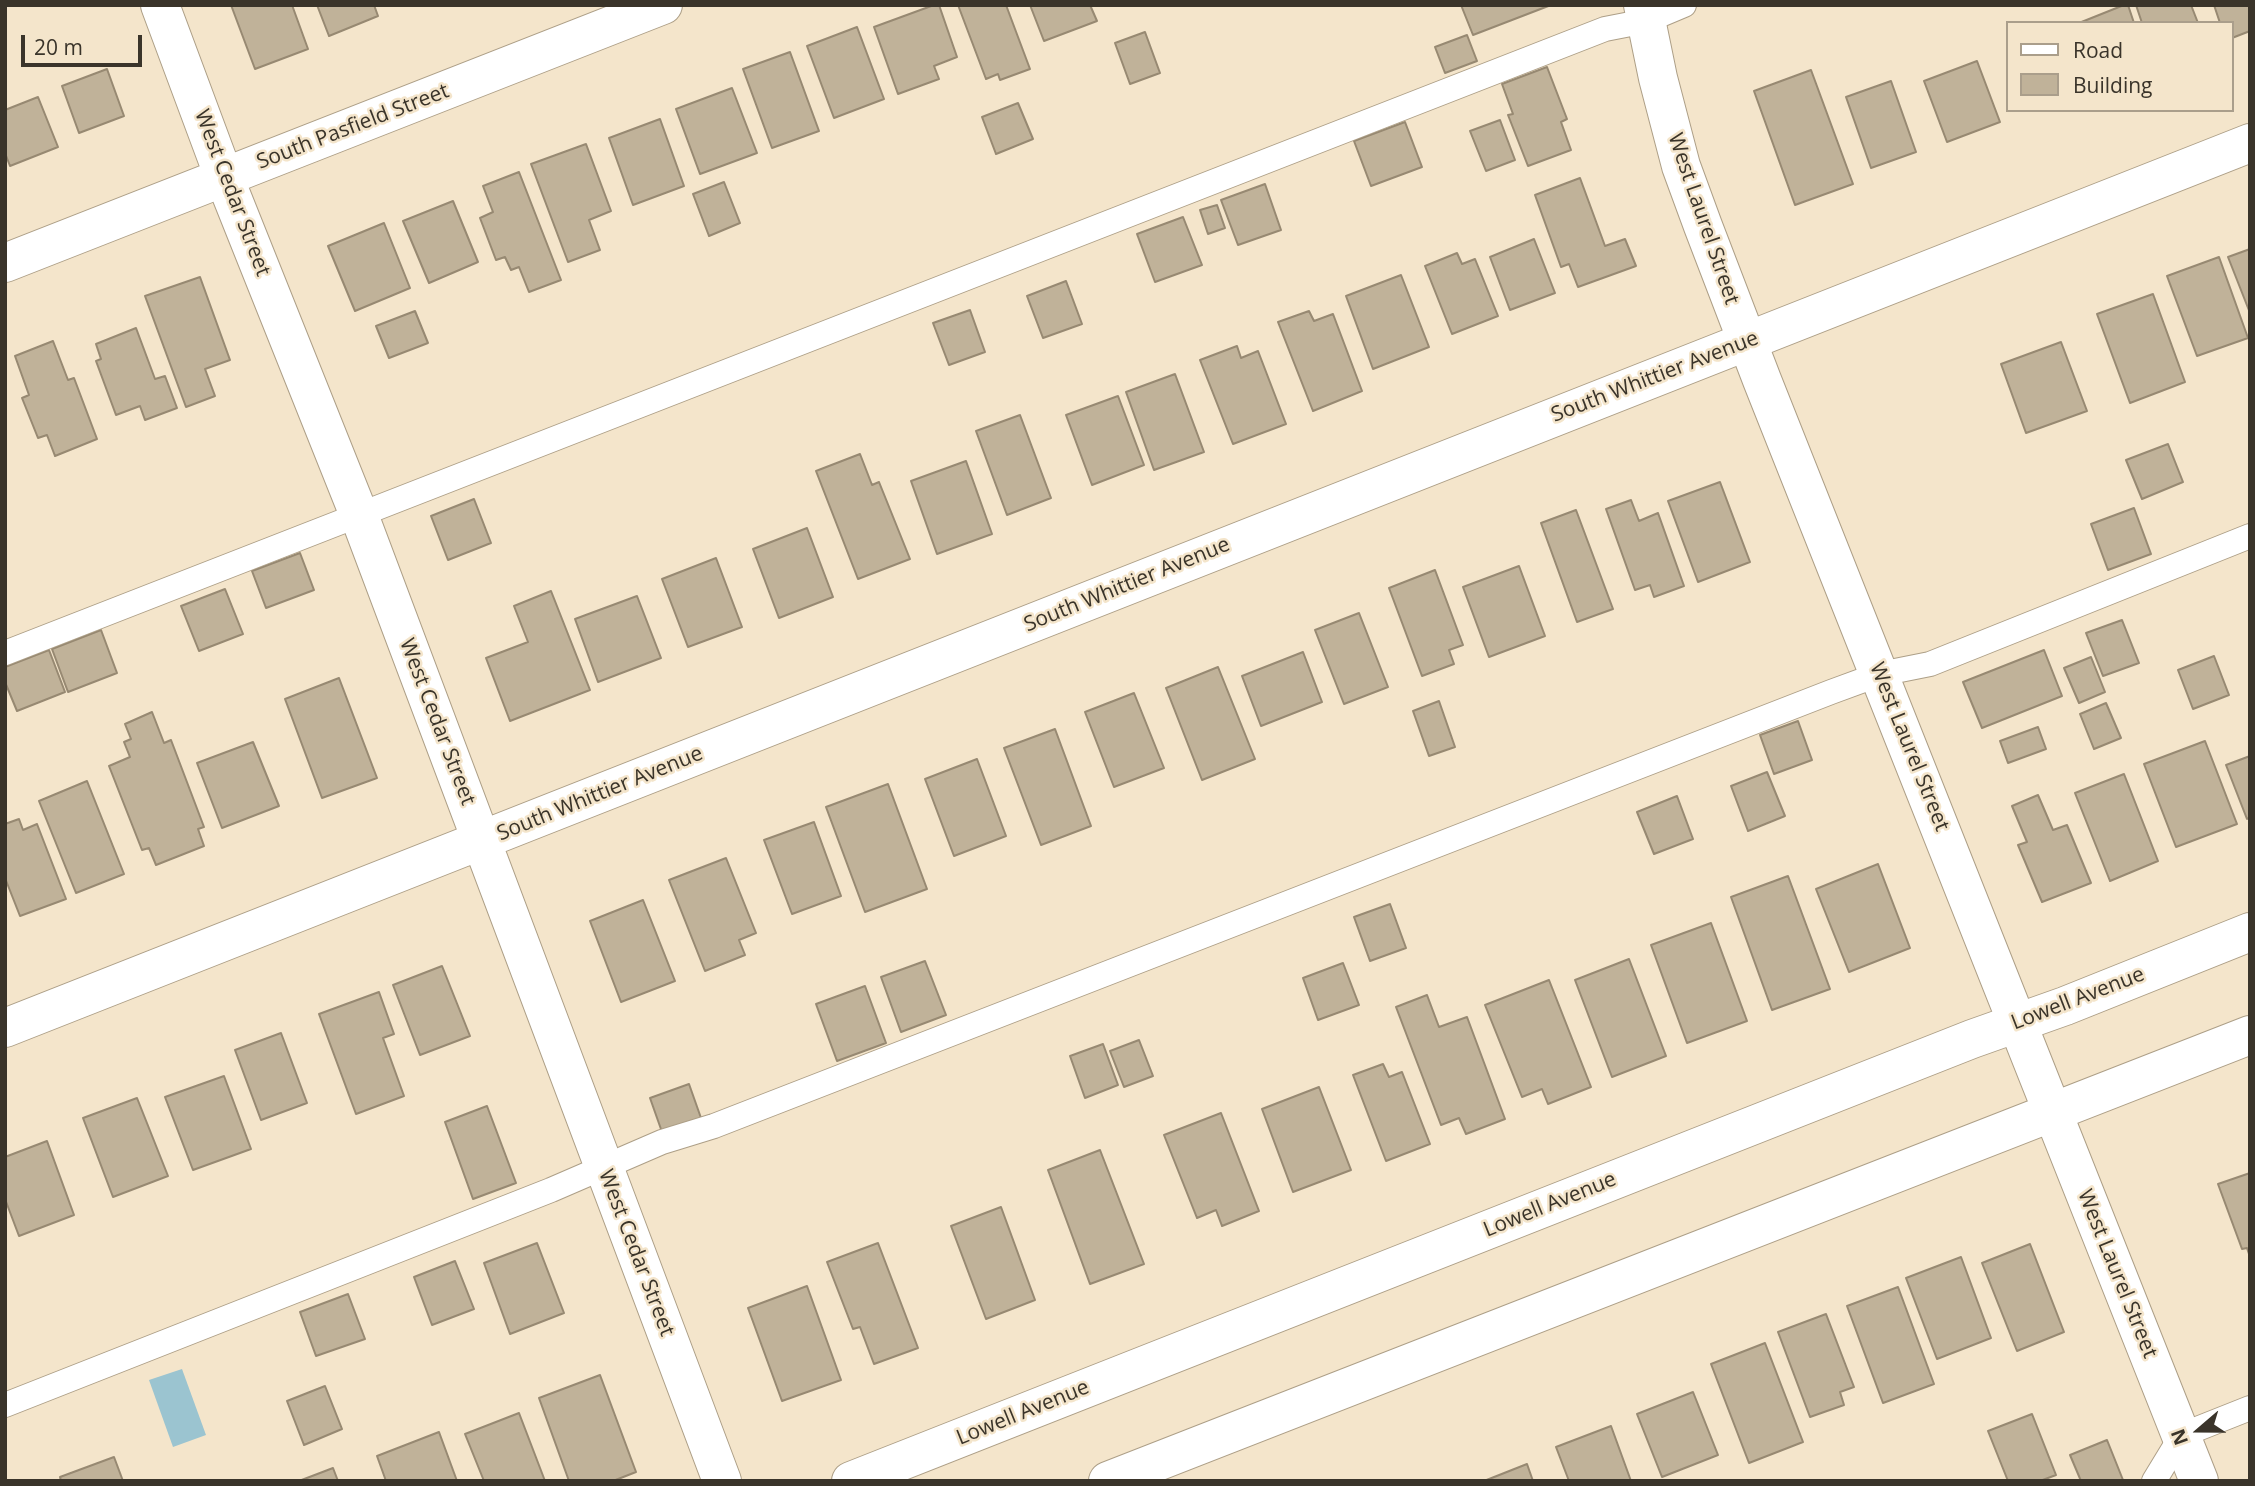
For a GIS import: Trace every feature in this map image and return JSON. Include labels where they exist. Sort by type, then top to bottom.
[{"type":"street","name":"West Cedar Street","points":[[160,5],[224,177],[359,515],[722,1481]]},
{"type":"street","name":"South Pasfield Street","points":[[5,263],[663,5]]},
{"type":"street","name":"West Laurel Street","points":[[1644,13],[1681,166],[1747,341],[2199,1481]]},
{"type":"street","name":"South Whittier Avenue","points":[[5,1028],[2250,143]]},
{"type":"street","name":"Lowell Avenue","points":[[851,1481],[2250,932]]},
{"type":"street","points":[[1108,1481],[2250,1035]]},
{"type":"lane","points":[[5,653],[1644,13],[1684,5]]},
{"type":"lane","points":[[5,1405],[551,1190],[662,1142],[714,1126],[1880,674],[1930,663],[2250,536]]},
{"type":"lane","points":[[2154,1481],[2182,1436],[2250,1408]]},
{"type":"water","points":[[182,1369],[206,1435],[173,1447],[149,1380]]},
{"type":"building","points":[[231,5],[292,5],[308,49],[255,69]]},
{"type":"building","points":[[317,5],[374,5],[378,16],[329,36]]},
{"type":"building","points":[[939,5],[957,57],[934,66],[939,79],[898,94],[874,27]]},
{"type":"building","points":[[958,5],[1006,5],[1030,69],[1000,80],[998,74],[986,79]]},
{"type":"building","points":[[1030,5],[1090,5],[1097,21],[1044,41]]},
{"type":"building","points":[[1461,5],[1551,5],[1473,35]]},
{"type":"building","points":[[2128,5],[2133,21],[2084,21]]},
{"type":"building","points":[[2136,5],[2191,5],[2197,21],[2141,21]]},
{"type":"building","points":[[2214,5],[2250,5],[2250,31],[2234,37],[2234,21],[2219,21]]},
{"type":"building","points":[[857,27],[884,99],[834,118],[807,46]]},
{"type":"building","points":[[1145,32],[1160,73],[1130,84],[1115,43]]},
{"type":"building","points":[[1467,35],[1477,61],[1445,73],[1435,47]]},
{"type":"building","points":[[790,52],[819,131],[772,148],[743,69]]},
{"type":"building","points":[[1977,61],[2000,122],[1947,142],[1924,81]]},
{"type":"building","points":[[1547,67],[1567,119],[1561,122],[1571,150],[1528,166],[1508,115],[1513,114],[1502,84]]},
{"type":"building","points":[[107,69],[124,116],[79,133],[62,86]]},
{"type":"building","points":[[1811,70],[1853,184],[1795,205],[1754,91]]},
{"type":"building","points":[[1891,81],[1916,152],[1871,168],[1846,97]]},
{"type":"building","points":[[732,88],[757,153],[700,174],[676,109]]},
{"type":"building","points":[[38,97],[58,147],[10,166],[5,153],[5,110]]},
{"type":"building","points":[[1018,103],[1033,139],[996,154],[982,117]]},
{"type":"building","points":[[660,119],[684,186],[633,205],[609,138]]},
{"type":"building","points":[[1500,120],[1515,160],[1486,171],[1470,131]]},
{"type":"building","points":[[1405,122],[1422,167],[1371,186],[1354,141]]},
{"type":"building","points":[[586,144],[611,211],[589,220],[600,250],[568,262],[531,164]]},
{"type":"building","points":[[519,172],[561,280],[529,292],[519,267],[511,270],[505,257],[496,260],[480,218],[493,212],[483,186]]},
{"type":"building","points":[[1580,178],[1605,246],[1625,239],[1636,266],[1578,287],[1569,264],[1561,267],[1535,195]]},
{"type":"building","points":[[724,182],[740,223],[709,236],[693,194]]},
{"type":"building","points":[[1265,184],[1281,230],[1238,245],[1221,200]]},
{"type":"building","points":[[453,201],[478,262],[429,283],[403,221]]},
{"type":"building","points":[[1217,205],[1225,228],[1208,234],[1200,210]]},
{"type":"building","points":[[1183,217],[1202,265],[1155,282],[1137,234]]},
{"type":"building","points":[[384,223],[410,288],[355,311],[328,246]]},
{"type":"building","points":[[1534,239],[1555,293],[1510,310],[1490,257]]},
{"type":"building","points":[[2250,249],[2250,313],[2228,257]]},
{"type":"building","points":[[1457,253],[1462,264],[1475,259],[1498,316],[1452,334],[1425,266]]},
{"type":"building","points":[[2219,257],[2248,338],[2197,356],[2167,276]]},
{"type":"building","points":[[1401,275],[1429,347],[1373,369],[1346,296]]},
{"type":"building","points":[[200,277],[230,360],[205,369],[215,396],[186,407],[145,296]]},
{"type":"building","points":[[1066,281],[1082,324],[1043,338],[1027,296]]},
{"type":"building","points":[[2153,294],[2185,382],[2130,403],[2097,314]]},
{"type":"building","points":[[970,310],[985,352],[949,365],[933,323]]},
{"type":"building","points":[[415,311],[428,343],[389,358],[376,326]]},
{"type":"building","points":[[1309,311],[1314,321],[1333,314],[1362,391],[1313,411],[1278,322]]},
{"type":"building","points":[[136,328],[155,379],[165,376],[177,408],[145,420],[140,406],[116,415],[96,361],[101,359],[96,344]]},
{"type":"building","points":[[53,341],[68,380],[74,378],[97,439],[55,456],[47,435],[38,438],[22,398],[29,395],[15,356]]},
{"type":"building","points":[[2061,342],[2087,411],[2026,433],[2001,364]]},
{"type":"building","points":[[1237,346],[1241,358],[1258,351],[1286,424],[1233,444],[1200,360]]},
{"type":"building","points":[[1175,374],[1204,452],[1154,470],[1126,392]]},
{"type":"building","points":[[1118,396],[1144,465],[1092,485],[1066,415]]},
{"type":"building","points":[[1020,415],[1051,498],[1007,515],[976,431]]},
{"type":"building","points":[[2168,444],[2183,482],[2142,499],[2126,460]]},
{"type":"building","points":[[860,454],[872,485],[879,482],[910,559],[858,579],[816,471]]},
{"type":"building","points":[[966,461],[992,534],[937,554],[911,481]]},
{"type":"building","points":[[1720,482],[1750,562],[1698,582],[1668,501]]},
{"type":"building","points":[[474,499],[491,543],[448,560],[431,516]]},
{"type":"building","points":[[1631,500],[1639,521],[1658,513],[1684,586],[1654,597],[1650,585],[1635,590],[1606,509]]},
{"type":"building","points":[[2134,508],[2151,554],[2108,570],[2091,524]]},
{"type":"building","points":[[1576,510],[1613,609],[1577,622],[1541,523]]},
{"type":"building","points":[[807,528],[833,597],[779,618],[753,549]]},
{"type":"building","points":[[300,553],[314,590],[266,608],[252,571]]},
{"type":"building","points":[[716,558],[742,627],[688,647],[662,579]]},
{"type":"building","points":[[1519,566],[1545,636],[1489,657],[1463,587]]},
{"type":"building","points":[[1435,570],[1463,645],[1449,650],[1454,664],[1422,676],[1389,588]]},
{"type":"building","points":[[225,589],[243,634],[199,651],[181,606]]},
{"type":"building","points":[[551,591],[590,690],[510,721],[486,658],[528,642],[514,606]]},
{"type":"building","points":[[637,596],[661,658],[598,682],[575,619]]},
{"type":"building","points":[[1359,613],[1388,687],[1344,704],[1315,630]]},
{"type":"building","points":[[2122,620],[2139,663],[2103,676],[2086,633]]},
{"type":"building","points":[[101,630],[117,673],[68,692],[52,649]]},
{"type":"building","points":[[49,650],[65,692],[17,711],[5,682],[5,667]]},
{"type":"building","points":[[2044,650],[2062,696],[1982,728],[1963,682]]},
{"type":"building","points":[[1303,652],[1322,702],[1261,726],[1242,676]]},
{"type":"building","points":[[2214,656],[2229,695],[2193,709],[2178,670]]},
{"type":"building","points":[[2091,657],[2105,692],[2079,703],[2064,668]]},
{"type":"building","points":[[1218,667],[1255,759],[1202,780],[1166,688]]},
{"type":"building","points":[[339,678],[377,778],[322,798],[285,699]]},
{"type":"building","points":[[1134,693],[1164,768],[1114,787],[1085,712]]},
{"type":"building","points":[[1439,701],[1455,747],[1429,756],[1413,711]]},
{"type":"building","points":[[2106,703],[2121,738],[2094,749],[2080,714]]},
{"type":"building","points":[[152,712],[164,743],[171,740],[204,827],[198,829],[204,846],[156,865],[149,848],[142,850],[109,766],[130,757],[124,742],[131,739],[125,724]]},
{"type":"building","points":[[1798,721],[1812,760],[1774,774],[1760,735]]},
{"type":"building","points":[[2038,727],[2046,749],[2008,763],[2000,741]]},
{"type":"building","points":[[1055,729],[1091,826],[1041,845],[1004,748]]},
{"type":"building","points":[[2205,741],[2237,824],[2176,847],[2144,764]]},
{"type":"building","points":[[253,742],[279,806],[222,828],[197,763]]},
{"type":"building","points":[[2250,756],[2250,817],[2247,819],[2226,765]]},
{"type":"building","points":[[977,759],[1006,836],[954,856],[925,779]]},
{"type":"building","points":[[1767,772],[1785,816],[1748,831],[1731,786]]},
{"type":"building","points":[[2124,774],[2158,861],[2110,881],[2075,793]]},
{"type":"building","points":[[87,781],[124,874],[76,893],[39,801]]},
{"type":"building","points":[[888,784],[927,889],[865,912],[826,807]]},
{"type":"building","points":[[2038,795],[2053,830],[2067,825],[2091,883],[2042,902],[2018,845],[2027,842],[2012,806]]},
{"type":"building","points":[[1677,796],[1693,839],[1654,854],[1637,812]]},
{"type":"building","points":[[19,819],[23,830],[37,824],[66,899],[20,916],[5,878],[5,824]]},
{"type":"building","points":[[814,822],[841,896],[792,914],[764,840]]},
{"type":"building","points":[[726,858],[756,933],[739,940],[745,955],[705,971],[669,880]]},
{"type":"building","points":[[1878,864],[1910,948],[1849,972],[1816,889]]},
{"type":"building","points":[[1788,876],[1830,989],[1772,1010],[1731,897]]},
{"type":"building","points":[[643,900],[675,981],[621,1002],[590,921]]},
{"type":"building","points":[[1390,904],[1406,948],[1370,961],[1354,917]]},
{"type":"building","points":[[1711,923],[1747,1021],[1687,1043],[1651,945]]},
{"type":"building","points":[[1629,959],[1666,1056],[1612,1077],[1575,980]]},
{"type":"building","points":[[925,961],[946,1015],[901,1032],[881,977]]},
{"type":"building","points":[[1343,963],[1359,1005],[1318,1020],[1303,978]]},
{"type":"building","points":[[442,966],[470,1036],[420,1055],[393,985]]},
{"type":"building","points":[[1549,980],[1591,1087],[1548,1104],[1542,1089],[1522,1097],[1485,1005]]},
{"type":"building","points":[[865,986],[886,1043],[837,1061],[816,1004]]},
{"type":"building","points":[[379,992],[394,1034],[383,1038],[404,1096],[356,1114],[319,1014]]},
{"type":"building","points":[[1427,995],[1439,1027],[1467,1017],[1505,1119],[1466,1134],[1459,1118],[1441,1125],[1396,1007]]},
{"type":"building","points":[[281,1033],[307,1103],[261,1120],[235,1050]]},
{"type":"building","points":[[1139,1040],[1153,1076],[1124,1087],[1110,1051]]},
{"type":"building","points":[[1103,1044],[1118,1085],[1085,1098],[1070,1056]]},
{"type":"building","points":[[1383,1064],[1389,1077],[1402,1072],[1430,1144],[1386,1161],[1353,1075]]},
{"type":"building","points":[[224,1076],[251,1149],[193,1170],[165,1097]]},
{"type":"building","points":[[689,1084],[701,1118],[662,1132],[650,1098]]},
{"type":"building","points":[[1319,1087],[1351,1170],[1293,1192],[1262,1109]]},
{"type":"building","points":[[137,1098],[168,1176],[113,1197],[83,1118]]},
{"type":"building","points":[[487,1106],[516,1183],[473,1199],[445,1122]]},
{"type":"building","points":[[1221,1113],[1259,1211],[1222,1226],[1216,1210],[1197,1218],[1164,1135]]},
{"type":"building","points":[[47,1141],[74,1215],[19,1236],[5,1199],[5,1157]]},
{"type":"building","points":[[1100,1150],[1144,1264],[1090,1284],[1048,1170]]},
{"type":"building","points":[[2250,1173],[2250,1257],[2247,1248],[2242,1249],[2218,1184]]},
{"type":"building","points":[[1001,1207],[1035,1300],[986,1319],[951,1226]]},
{"type":"building","points":[[537,1243],[564,1313],[510,1334],[484,1263]]},
{"type":"building","points":[[878,1243],[918,1348],[874,1364],[860,1327],[853,1329],[827,1262]]},
{"type":"building","points":[[2030,1244],[2064,1332],[2017,1351],[1982,1263]]},
{"type":"building","points":[[1961,1257],[1991,1338],[1937,1359],[1906,1278]]},
{"type":"building","points":[[455,1261],[474,1309],[432,1325],[414,1277]]},
{"type":"building","points":[[807,1286],[841,1380],[782,1401],[748,1308]]},
{"type":"building","points":[[1898,1287],[1934,1384],[1883,1403],[1847,1306]]},
{"type":"building","points":[[348,1294],[365,1339],[316,1356],[300,1312]]},
{"type":"building","points":[[1826,1314],[1854,1387],[1840,1392],[1844,1405],[1810,1417],[1778,1332]]},
{"type":"building","points":[[1765,1343],[1803,1442],[1749,1463],[1711,1364]]},
{"type":"building","points":[[600,1375],[636,1472],[613,1481],[569,1481],[539,1398]]},
{"type":"building","points":[[325,1386],[342,1429],[304,1445],[287,1401]]},
{"type":"building","points":[[1693,1392],[1718,1455],[1662,1477],[1637,1414]]},
{"type":"building","points":[[519,1413],[545,1481],[484,1481],[465,1434]]},
{"type":"building","points":[[2032,1414],[2056,1475],[2040,1481],[2008,1481],[1988,1431]]},
{"type":"building","points":[[1611,1426],[1631,1481],[1569,1481],[1556,1447]]},
{"type":"building","points":[[439,1432],[457,1481],[386,1481],[377,1456]]},
{"type":"building","points":[[2107,1440],[2123,1480],[2081,1481],[2070,1455]]},
{"type":"building","points":[[114,1457],[123,1481],[61,1481],[60,1477]]},
{"type":"building","points":[[1527,1464],[1533,1481],[1484,1481]]},
{"type":"building","points":[[333,1468],[338,1481],[299,1481]]}]
